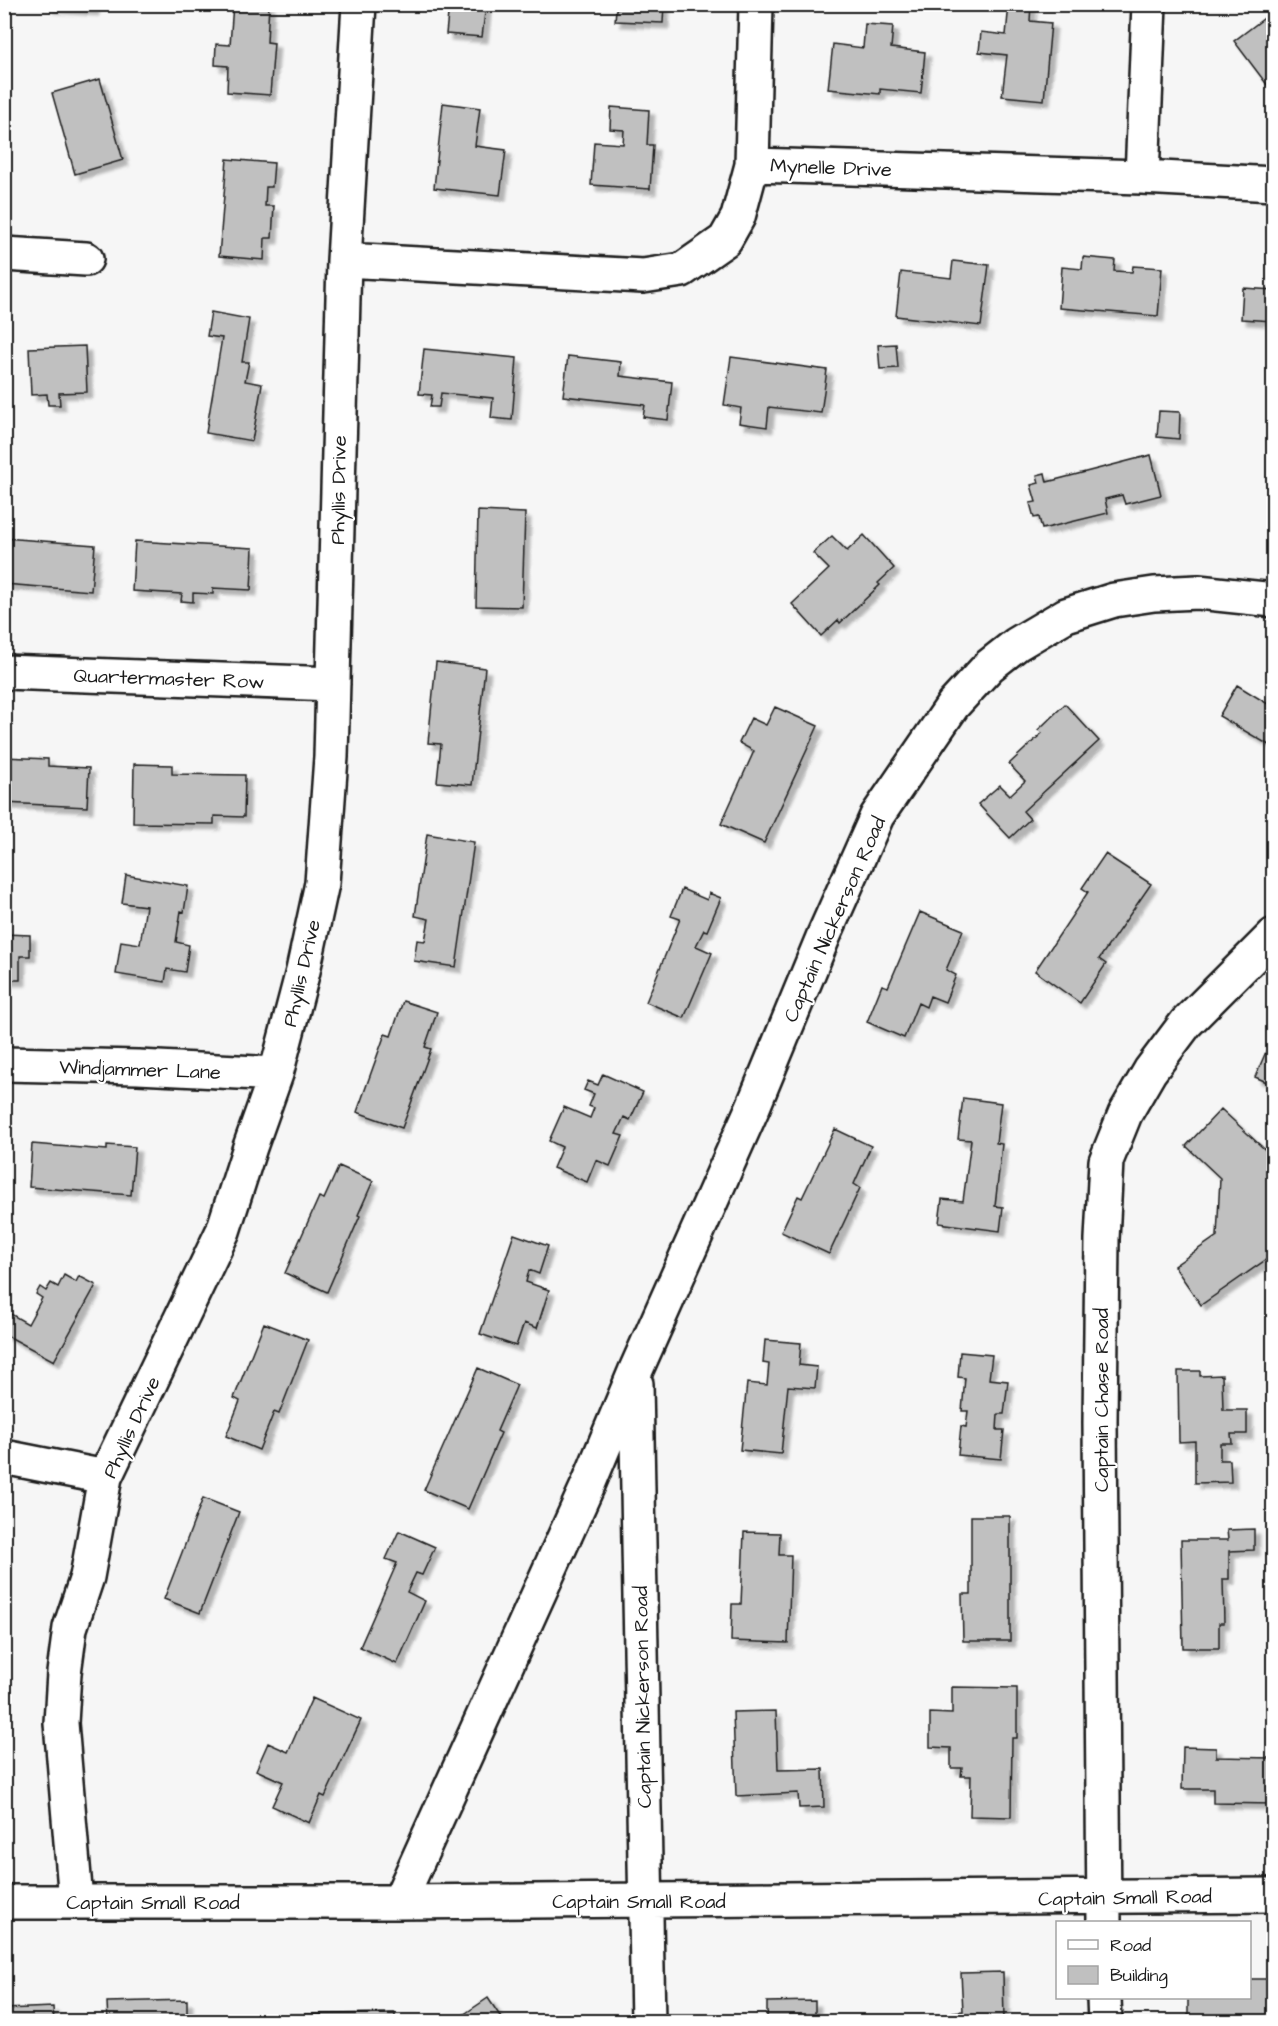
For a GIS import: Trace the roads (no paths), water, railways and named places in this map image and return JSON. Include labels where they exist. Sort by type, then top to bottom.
[{"type":"street","name":"Phyllis Drive","points":[[76,1901],[66,1796],[62,1723],[63,1673],[70,1628],[87,1577],[105,1477],[223,1231],[276,1074],[303,971],[322,883],[331,757],[344,260],[359,4]]},
{"type":"street","points":[[752,165],[756,4]]},
{"type":"street","points":[[1142,177],[1149,4]]},
{"type":"street","name":"Mynelle Drive","points":[[344,260],[643,276],[682,270],[725,240],[738,217],[752,165],[1142,177],[1274,184]]},
{"type":"street","points":[[4,254],[86,259]]},
{"type":"street","name":"Captain Nickerson Road","points":[[399,1902],[583,1495],[753,1107],[824,935],[877,816],[953,705],[989,666],[1017,644],[1066,615],[1114,600],[1154,594],[1198,592],[1274,600]]},
{"type":"street","name":"Quartermaster Row","points":[[4,672],[333,684]]},
{"type":"street","name":"Captain Chase Road","points":[[1104,1910],[1100,1422],[1101,1239],[1106,1161],[1125,1114],[1150,1071],[1186,1023],[1274,935]]},
{"type":"street","name":"Windjammer Lane","points":[[4,1065],[138,1067],[276,1074]]},
{"type":"street","name":"Captain Nickerson Road","points":[[635,1372],[648,2022]]},
{"type":"street","points":[[4,1457],[105,1477]]},
{"type":"street","name":"Captain Small Road","points":[[4,1902],[646,1901],[1104,1910],[1274,1895]]},
{"type":"street","points":[[1104,1999],[1105,2022]]}]
